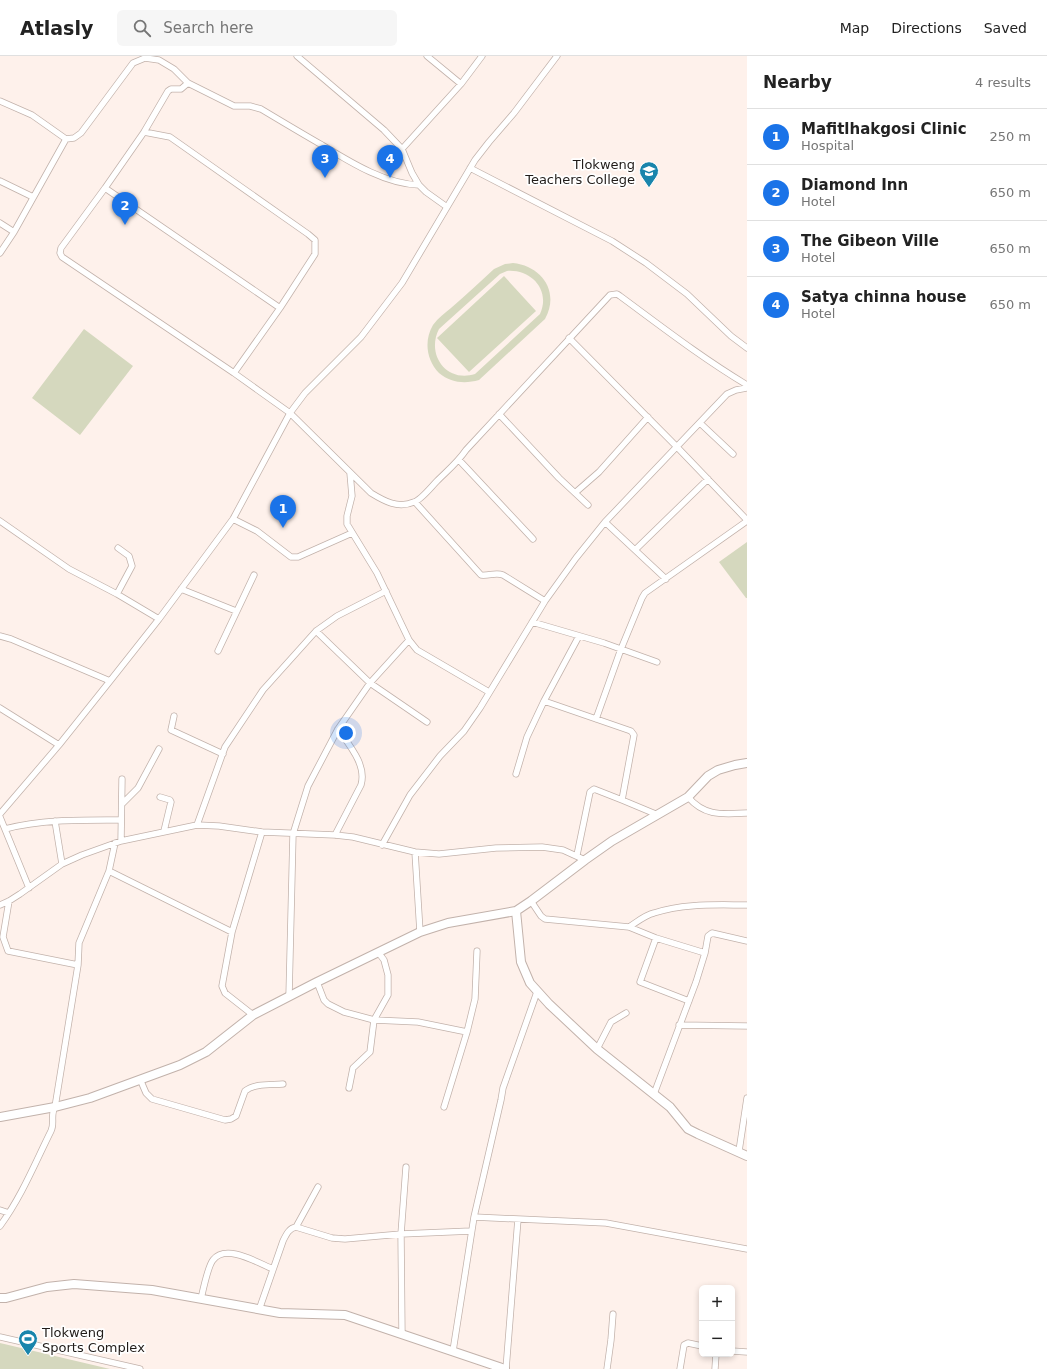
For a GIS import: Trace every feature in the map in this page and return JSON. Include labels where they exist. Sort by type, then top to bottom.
[{"type":"street","points":[[427,56],[461,84]]},
{"type":"street","points":[[402,149],[461,84],[482,56]]},
{"type":"street","points":[[29,888],[0,815],[60,745],[159,619],[233,519],[290,413],[305,393],[365,332],[402,282],[470,168],[557,56]]},
{"type":"street","points":[[299,57],[384,130],[402,149],[412,173],[419,185],[426,192],[448,207]]},
{"type":"street","points":[[0,101],[32,115],[66,139],[74,138],[81,133],[133,63],[145,58],[156,59],[166,63],[174,69],[188,83],[234,106],[250,106],[261,109],[349,162],[388,179],[405,184],[419,185]]},
{"type":"street","points":[[188,83],[182,89],[172,89],[168,91],[144,132],[61,248],[60,253],[62,257],[234,373],[290,413],[371,493],[384,501],[392,504],[403,505],[415,502],[459,460],[466,450],[607,297],[617,294],[689,348],[718,368],[747,384]]},
{"type":"street","points":[[144,132],[170,137],[315,240],[315,254],[280,308],[234,373]]},
{"type":"street","points":[[0,253],[14,232],[66,139]]},
{"type":"street","points":[[470,168],[612,241],[646,263],[687,294],[731,336],[747,348]]},
{"type":"street","points":[[0,181],[33,197]]},
{"type":"street","points":[[105,188],[280,308]]},
{"type":"street","points":[[0,223],[14,232]]},
{"type":"street","points":[[569,338],[648,417],[747,520],[645,593],[621,649],[596,719]]},
{"type":"street","points":[[382,845],[410,795],[440,756],[464,731],[490,692],[545,601],[576,558],[605,522],[727,394],[736,390],[747,388]]},
{"type":"street","points":[[499,414],[588,505]]},
{"type":"street","points":[[576,492],[599,472],[648,417]]},
{"type":"street","points":[[700,423],[733,454]]},
{"type":"street","points":[[459,460],[533,539]]},
{"type":"street","points":[[350,473],[352,496],[347,516],[347,524],[377,573],[409,640],[417,650],[490,692]]},
{"type":"street","points":[[635,550],[708,479]]},
{"type":"street","points":[[415,502],[481,575],[503,575],[545,601]]},
{"type":"street","points":[[233,519],[257,531],[291,557],[298,557],[352,533]]},
{"type":"street","points":[[0,521],[69,569],[117,594],[159,619]]},
{"type":"street","points":[[605,522],[666,579]]},
{"type":"street","points":[[117,594],[132,566],[129,556],[118,548]]},
{"type":"street","points":[[218,651],[254,574]]},
{"type":"street","points":[[181,589],[236,611]]},
{"type":"street","points":[[198,825],[225,747],[263,690],[316,632],[337,616],[386,591]]},
{"type":"street","points":[[532,622],[621,649],[657,662]]},
{"type":"street","points":[[316,632],[370,683],[426,722]]},
{"type":"street","points":[[0,636],[11,639],[110,681]]},
{"type":"street","points":[[516,774],[527,737],[544,701],[579,636]]},
{"type":"street","points":[[289,996],[293,834],[308,786],[338,729],[370,683],[409,640]]},
{"type":"street","points":[[544,701],[631,731],[634,735],[622,800]]},
{"type":"street","points":[[0,708],[60,745]]},
{"type":"street","points":[[174,716],[171,730],[223,754]]},
{"type":"street","points":[[335,835],[363,778],[363,771],[358,759],[338,729]]},
{"type":"street","points":[[122,804],[138,788],[159,749]]},
{"type":"street","points":[[0,1117],[55,1107],[142,1084],[206,1052],[253,1015],[420,932],[448,923],[516,911],[532,902],[585,860],[612,841],[688,797],[708,776],[718,770],[747,763]]},
{"type":"street","points":[[121,841],[122,779]]},
{"type":"street","points":[[577,855],[590,791],[594,790],[658,815]]},
{"type":"street","points":[[160,797],[170,800],[171,802],[164,831]]},
{"type":"street","points":[[688,797],[693,803],[708,812],[718,814],[747,813]]},
{"type":"street","points":[[5,829],[21,825],[55,821],[121,820]]},
{"type":"street","points":[[55,821],[62,864]]},
{"type":"street","points":[[0,905],[29,888],[62,864],[82,855],[121,841],[198,825],[219,826],[262,832],[353,837],[415,852],[439,854],[496,848],[542,847],[563,850],[577,855],[585,860]]},
{"type":"street","points":[[253,1015],[227,995],[223,989],[223,976],[232,932],[262,832]]},
{"type":"street","points":[[0,1226],[26,1184],[52,1129],[52,1115],[55,1107],[78,965],[79,943],[109,870],[114,843]]},
{"type":"street","points":[[415,852],[420,932]]},
{"type":"street","points":[[109,870],[232,932]]},
{"type":"street","points":[[9,901],[3,932],[4,943],[8,951],[78,965]]},
{"type":"street","points":[[532,902],[541,916],[545,919],[629,926],[656,938],[704,953]]},
{"type":"street","points":[[629,926],[653,913],[671,909],[699,905],[747,905]]},
{"type":"street","points":[[516,911],[521,962],[530,982],[537,992],[596,1049],[670,1107],[688,1129],[744,1154],[747,1098]]},
{"type":"street","points":[[654,1094],[688,1001],[708,936],[713,933],[747,941]]},
{"type":"street","points":[[656,938],[640,982],[688,1001]]},
{"type":"street","points":[[444,1106],[467,1032],[475,999],[477,951]]},
{"type":"street","points":[[349,1088],[353,1068],[370,1052],[374,1020],[388,995],[388,975],[384,960],[378,952]]},
{"type":"street","points":[[317,982],[324,1000],[328,1004],[344,1012],[374,1020],[418,1022],[467,1032]]},
{"type":"street","points":[[453,1351],[471,1231],[503,1088],[537,992]]},
{"type":"street","points":[[596,1049],[611,1022],[626,1013]]},
{"type":"street","points":[[679,1025],[747,1026]]},
{"type":"street","points":[[142,1084],[146,1093],[152,1099],[225,1120],[236,1116],[245,1090],[248,1088],[254,1086],[283,1084]]},
{"type":"street","points":[[402,1334],[401,1234],[406,1167]]},
{"type":"street","points":[[296,1228],[318,1188]]},
{"type":"street","points":[[0,1210],[9,1213]]},
{"type":"street","points":[[474,1217],[606,1223],[747,1249]]},
{"type":"street","points":[[0,1298],[6,1298],[47,1286],[74,1284],[152,1290],[284,1314],[346,1315],[506,1369],[518,1220]]},
{"type":"street","points":[[259,1310],[283,1241],[289,1231],[293,1228],[332,1238],[345,1239],[401,1234],[471,1231]]},
{"type":"street","points":[[201,1299],[212,1261],[222,1254],[235,1253],[273,1269]]},
{"type":"street","points":[[607,1369],[613,1314]]},
{"type":"street","points":[[0,1337],[140,1369]]},
{"type":"street","points":[[680,1369],[684,1345],[688,1343],[699,1345]]},
{"type":"street","points":[[735,1352],[747,1352]]},
{"type":"street","points":[[715,1369],[716,1357]]},
{"type":"green space","points":[[513,263],[523,265],[532,269],[546,282],[550,299],[549,309],[545,319],[479,380],[458,382],[448,379],[439,373],[431,362],[428,350],[428,337],[430,331],[439,318],[494,269],[505,264]],"holes":[[[507,271],[516,271],[531,277],[541,289],[543,305],[540,314],[475,374],[465,376],[455,374],[447,370],[437,357],[435,348],[439,329],[500,274]]]},
{"type":"green space","points":[[504,276],[536,311],[469,372],[437,338]]},
{"type":"green space","points":[[84,329],[133,366],[80,435],[32,398]]},
{"type":"green space","points":[[747,542],[747,598],[746,598],[719,562]]},
{"type":"green space","name":"Tlokweng Sports Complex","points":[[0,1343],[110,1369],[0,1369]]},
{"type":"place","name":"The Gibeon Ville","points":[[325,178]]},
{"type":"place","name":"Satya chinna house","points":[[390,178]]},
{"type":"place","name":"Tlokweng Teachers College","points":[[649,188]]},
{"type":"place","name":"Diamond Inn","points":[[125,225]]},
{"type":"place","name":"Mafitlhakgosi Clinic","points":[[283,528]]},
{"type":"place","name":"Tlokweng Sports Complex","points":[[28,1356]]}]
